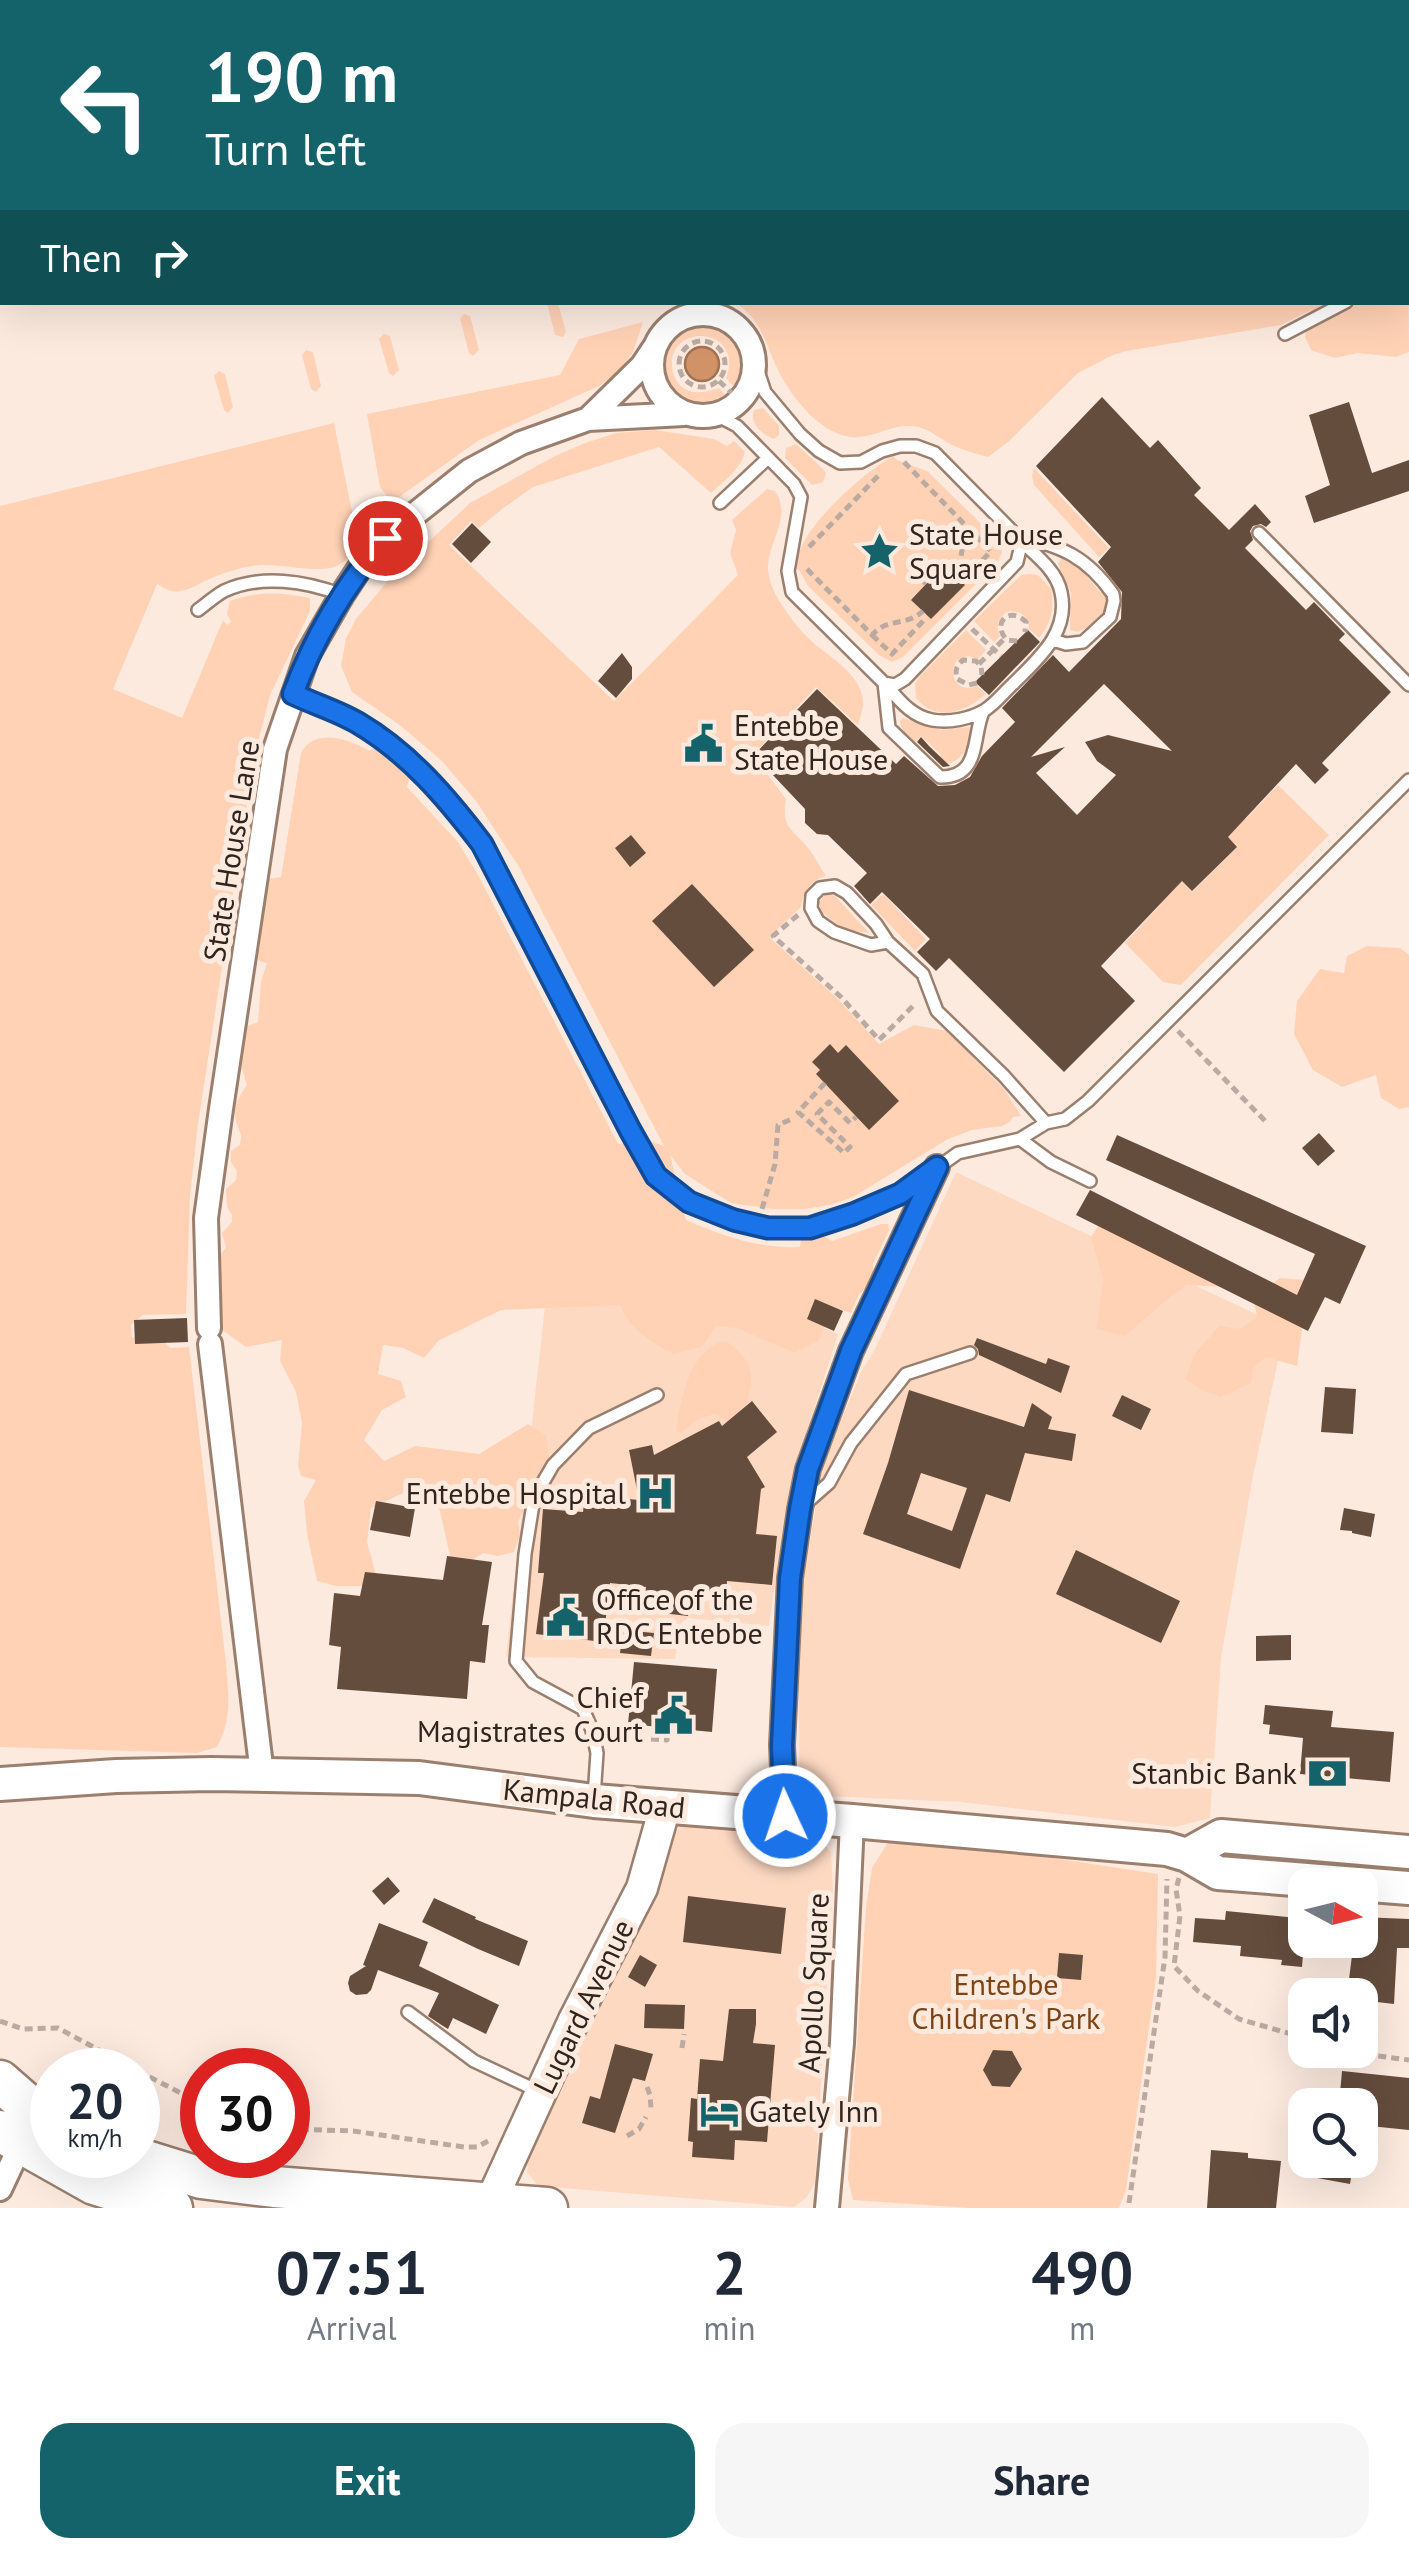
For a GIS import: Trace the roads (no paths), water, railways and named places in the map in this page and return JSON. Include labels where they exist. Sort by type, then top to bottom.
[{"type":"highway","points":[[0,2081],[30,2106]]},
{"type":"highway","points":[[10,2137],[94,2184],[172,2208]]},
{"type":"highway","points":[[160,2165],[201,2178],[274,2187],[547,2208]]},
{"type":"main road","name":"Kampala Road","points":[[0,1784],[116,1776],[419,1778],[594,1802],[852,1820],[1177,1851],[1218,1873],[1409,1888]]},
{"type":"main road","name":"Kampala Road","points":[[1177,1851],[1220,1836],[1409,1852]]},
{"type":"street","points":[[694,314],[708,314],[722,317],[744,333],[754,358],[753,378],[732,409],[700,418],[684,414],[588,419],[642,366],[670,326],[694,314]]},
{"type":"street","points":[[654,348],[651,368],[656,387],[667,403],[684,414]]},
{"type":"street","name":"State House Lane","points":[[262,1774],[209,1334],[206,1218],[275,750],[307,656],[342,595],[385,538],[469,471],[522,444],[588,419]]},
{"type":"street","points":[[785,1816],[782,1746],[790,1578],[808,1469],[851,1351],[937,1167]]},
{"type":"street","name":"Lugard Avenue","points":[[490,2206],[574,2020],[642,1888],[666,1807]]},
{"type":"street","name":"Apollo Square","points":[[827,2208],[842,2043],[852,1820]]},
{"type":"street","points":[[0,2189],[10,2137]]},
{"type":"lane","points":[[1285,334],[1340,305]]},
{"type":"lane","points":[[754,358],[766,392],[819,451],[840,463],[861,462],[894,452],[900,446],[916,446],[935,453],[1052,572],[1060,587],[1062,616],[1048,650],[983,712],[976,750],[957,774],[940,777],[889,728],[884,683]]},
{"type":"lane","points":[[716,415],[737,426],[794,484],[800,498],[788,571],[792,592],[906,708],[932,720],[958,720],[983,712]]},
{"type":"lane","points":[[720,503],[768,458]]},
{"type":"lane","points":[[1259,533],[1409,685]]},
{"type":"lane","points":[[884,683],[906,679],[1017,562],[1020,548],[1015,534]]},
{"type":"lane","points":[[1015,534],[1074,554],[1112,594],[1110,617],[1082,642],[1066,644],[1053,640]]},
{"type":"lane","points":[[198,610],[225,591],[256,583],[285,581],[342,595]]},
{"type":"lane","points":[[293,694],[356,721],[386,741],[420,771],[482,844],[656,1176],[689,1202],[734,1220],[768,1228],[810,1228],[853,1214],[900,1194],[958,1153],[1020,1139],[1046,1123],[1065,1120],[1170,1021],[1409,780]]},
{"type":"lane","points":[[888,942],[871,945],[834,932],[818,920],[812,896],[820,888],[835,886],[847,892],[888,942],[922,974],[937,1011],[1046,1123]]},
{"type":"lane","points":[[1020,1139],[1051,1162],[1090,1182]]},
{"type":"lane","points":[[800,1509],[829,1483],[852,1443],[906,1374],[970,1353]]},
{"type":"lane","points":[[594,1802],[597,1753],[584,1709],[533,1682],[516,1661],[525,1554],[534,1498],[553,1465],[589,1428],[658,1395]]},
{"type":"lane","points":[[408,2012],[474,2062],[542,2092]]},
{"type":"place","name":"State House Square","points":[[879,552]]},
{"type":"place","name":"Entebbe State House","points":[[704,743]]},
{"type":"place","name":"Entebbe Hospital","points":[[656,1494]]},
{"type":"place","name":"Office of the RDC Entebbe","points":[[566,1617]]},
{"type":"place","name":"Chief Magistrates Court","points":[[673,1715]]},
{"type":"place","name":"Stanbic Bank","points":[[1327,1774]]},
{"type":"place","name":"Gately Inn","points":[[719,2112]]},
{"type":"park label","name":"Entebbe Children's Park","points":[[1006,2002]]}]
